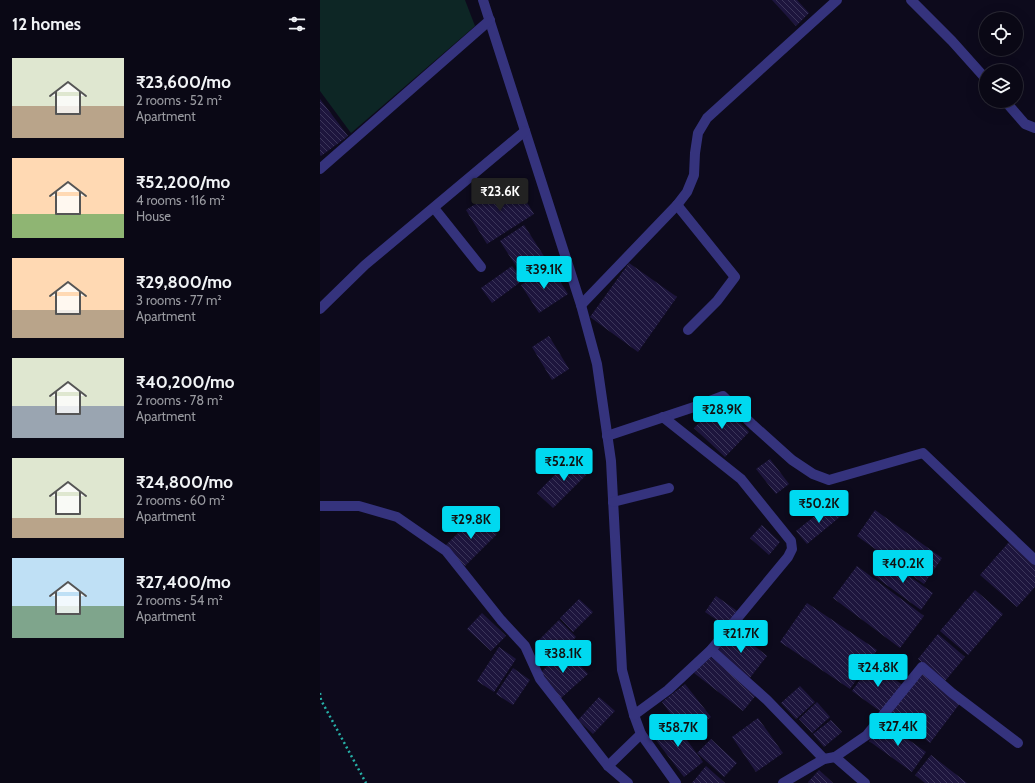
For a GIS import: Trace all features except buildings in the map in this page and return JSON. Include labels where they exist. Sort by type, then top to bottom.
[{"type":"street","points":[[482,0],[490,20],[581,305],[597,364],[611,461],[622,670],[634,715],[642,734],[676,783]]},
{"type":"street","points":[[581,305],[678,205],[687,192],[694,175],[698,133],[707,118],[837,0]]},
{"type":"street","points":[[911,0],[952,41],[979,71]]},
{"type":"street","points":[[320,169],[490,20]]},
{"type":"street","points":[[1012,108],[1026,124],[1035,128]]},
{"type":"street","points":[[320,308],[365,265],[525,131]]},
{"type":"street","points":[[678,205],[735,277],[717,301],[688,330]]},
{"type":"street","points":[[434,208],[481,267]]},
{"type":"street","points":[[607,436],[723,396],[792,460],[813,474],[830,480],[923,453],[1035,560]]},
{"type":"street","points":[[634,715],[668,690],[711,650],[788,558],[792,549],[791,541],[741,479],[664,417]]},
{"type":"street","points":[[613,502],[669,488]]},
{"type":"street","points":[[320,506],[359,506],[397,517],[446,551],[501,620],[525,646],[540,679],[608,766],[628,783]]},
{"type":"street","points":[[711,650],[767,700],[824,759]]},
{"type":"street","points":[[783,783],[824,759],[835,757],[867,735],[922,667],[952,693],[1018,743]]},
{"type":"street","points":[[608,766],[642,734]]},
{"type":"street","points":[[835,757],[865,783]]},
{"type":"path","points":[[320,693],[321,700],[366,783]]},
{"type":"green space","points":[[320,0],[465,0],[475,26],[351,133],[320,91]]}]
